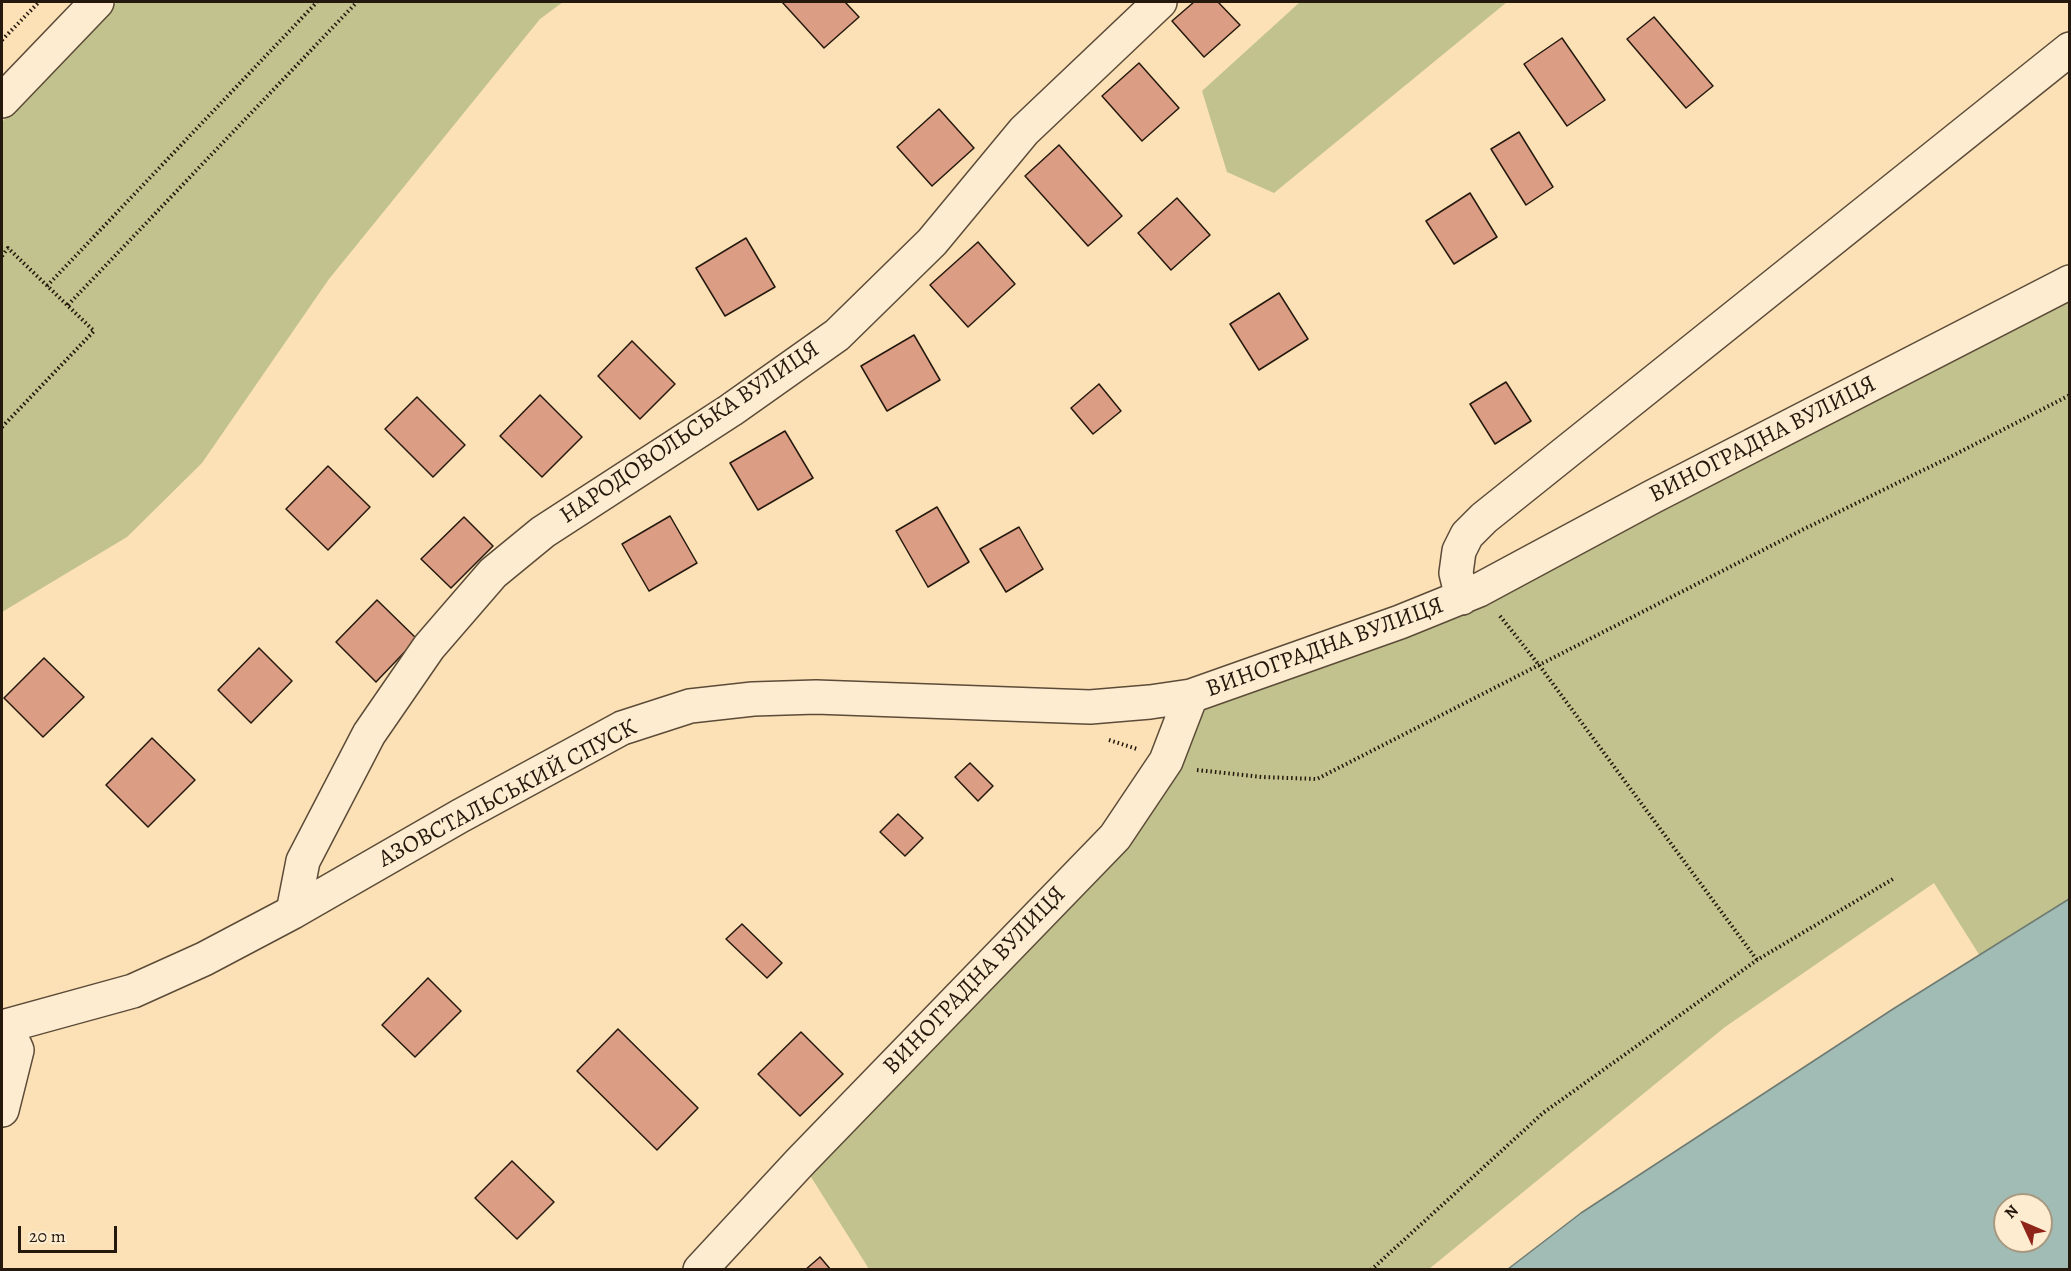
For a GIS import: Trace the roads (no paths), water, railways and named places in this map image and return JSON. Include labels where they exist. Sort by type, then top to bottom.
[{"type":"street","points":[[6,87],[97,2]]},
{"type":"street","name":"НАРОДОВОЛЬСЬКА ВУЛИЦЯ","points":[[293,912],[303,861],[369,734],[429,646],[493,573],[543,531],[731,410],[837,335],[932,242],[1024,131],[1160,2]]},
{"type":"street","points":[[1470,594],[1456,573],[1459,551],[1467,535],[1484,518],[2070,50]]},
{"type":"street","name":"ВИНОГРАДНА ВУЛИЦЯ","points":[[700,1269],[801,1161],[1115,837],[1166,761],[1191,696],[1390,626],[1470,594],[1652,497],[2070,282]]},
{"type":"street","name":"АЗОВСТАЛЬСЬКИЙ СПУСК","points":[[4,1027],[133,991],[204,959],[293,912],[460,816],[622,728],[690,706],[753,699],[816,697],[1090,707],[1191,696]]},
{"type":"street","points":[[2,1110],[17,1050],[4,1027]]},
{"type":"water","points":[[2069,899],[2069,1269],[1508,1269],[1581,1213],[1893,1009]]}]
